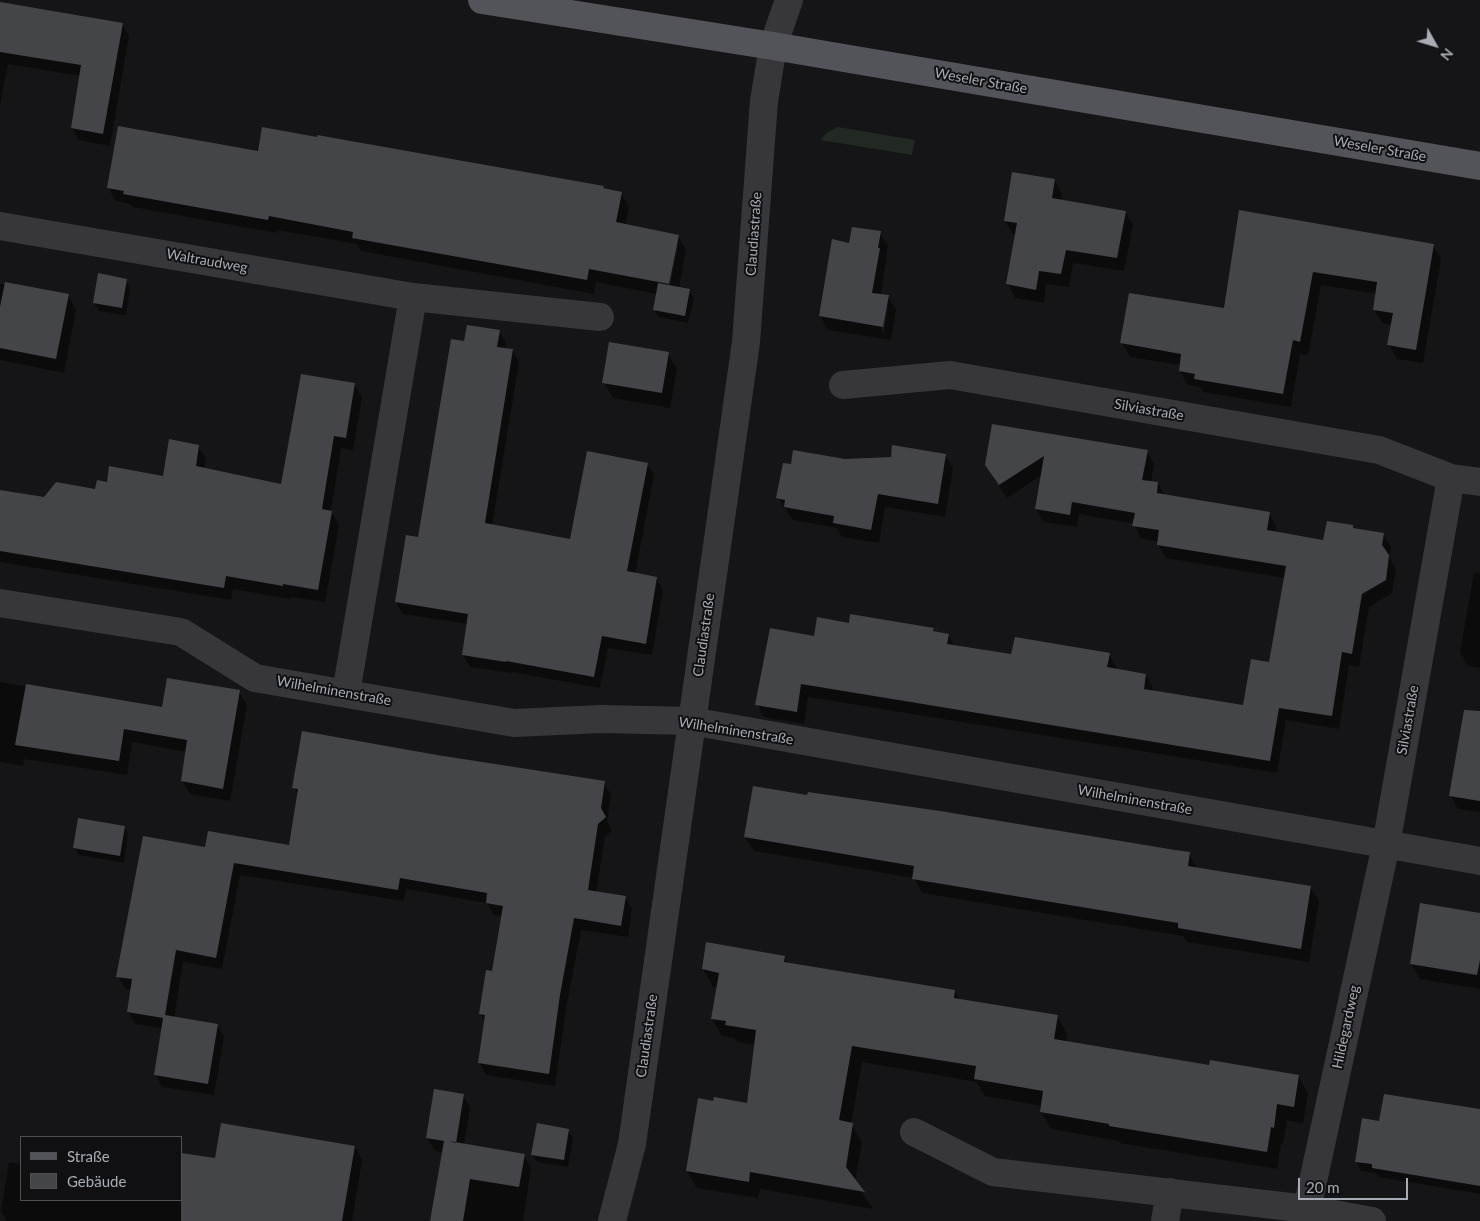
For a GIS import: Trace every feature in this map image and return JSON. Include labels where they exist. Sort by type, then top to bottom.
[{"type":"main road","name":"Weseler Straße","points":[[482,0],[773,46],[1480,166]]},
{"type":"street","name":"Claudiastraße","points":[[612,1221],[632,1144],[746,342],[764,101],[773,46],[789,0]]},
{"type":"street","name":"Waltraudweg","points":[[0,226],[413,296],[600,318]]},
{"type":"street","points":[[346,693],[413,296]]},
{"type":"street","name":"Silviastraße","points":[[843,385],[950,375],[1379,450],[1451,478],[1480,482]]},
{"type":"street","name":"Silviastraße","points":[[1386,844],[1451,478]]},
{"type":"street","name":"Wilhelminenstraße","points":[[0,603],[181,632],[255,678],[514,723],[601,719],[691,722],[1480,861]]},
{"type":"street","name":"Hildegardweg","points":[[1307,1209],[1386,844]]},
{"type":"street","points":[[914,1132],[993,1172],[1307,1209],[1372,1221]]},
{"type":"street","points":[[1165,1221],[1170,1192]]},
{"type":"shaded area","points":[[838,127],[915,140],[912,155],[820,140],[828,132]]},
{"type":"building","points":[[0,2],[123,23],[103,134],[71,128],[81,65],[0,52]]},
{"type":"building","points":[[118,126],[258,151],[262,127],[604,186],[603,188],[622,192],[616,222],[679,235],[669,284],[589,269],[587,280],[352,238],[353,232],[269,216],[268,220],[123,194],[124,191],[107,188]]},
{"type":"building","points":[[1012,172],[1055,179],[1052,198],[1126,211],[1117,258],[1066,250],[1061,274],[1039,271],[1036,290],[1006,284],[1017,223],[1004,221]]},
{"type":"building","points":[[1239,210],[1434,244],[1416,350],[1387,345],[1393,313],[1373,310],[1377,282],[1313,272],[1300,342],[1293,340],[1283,394],[1194,379],[1195,374],[1179,371],[1181,354],[1120,343],[1129,293],[1224,308]]},
{"type":"building","points":[[852,227],[881,231],[872,293],[889,295],[883,327],[819,316],[832,239],[849,243]]},
{"type":"building","points":[[98,273],[127,279],[122,308],[93,303]]},
{"type":"building","points":[[5,282],[69,294],[56,359],[0,348],[0,307]]},
{"type":"building","points":[[658,283],[690,289],[685,316],[653,310]]},
{"type":"building","points":[[467,325],[500,330],[497,347],[513,349],[485,523],[570,539],[587,451],[648,463],[627,571],[657,577],[646,644],[602,636],[594,677],[462,655],[468,614],[395,602],[406,535],[418,537],[451,339],[464,341]]},
{"type":"building","points":[[609,342],[669,352],[662,393],[602,383]]},
{"type":"building","points":[[301,374],[355,383],[346,438],[334,436],[322,509],[332,511],[318,590],[226,576],[224,588],[0,551],[0,490],[44,497],[56,482],[95,489],[97,480],[107,482],[109,466],[163,476],[169,439],[199,445],[196,466],[281,484]]},
{"type":"building","points":[[992,424],[1148,450],[1142,480],[1158,482],[1157,493],[1270,512],[1267,530],[1323,540],[1327,521],[1384,533],[1382,545],[1389,555],[1386,580],[1362,594],[1352,654],[1342,652],[1332,716],[1279,708],[1270,761],[801,684],[797,712],[755,705],[770,628],[814,636],[817,617],[849,623],[850,614],[934,628],[933,631],[949,634],[947,644],[1011,654],[1015,637],[1110,653],[1107,667],[1146,674],[1144,689],[1243,705],[1251,659],[1269,662],[1286,566],[1157,545],[1159,530],[1132,526],[1135,513],[1072,502],[1070,515],[1035,509],[1044,456],[999,485],[985,465]]},
{"type":"building","points":[[892,445],[946,454],[938,504],[878,494],[871,530],[833,523],[834,516],[784,507],[785,500],[776,498],[783,463],[791,464],[793,450],[845,459],[891,457]]},
{"type":"building","points":[[167,678],[240,690],[223,789],[181,781],[187,740],[124,729],[119,761],[15,745],[26,684],[162,707]]},
{"type":"building","points":[[1464,710],[1480,711],[1480,801],[1449,796]]},
{"type":"building","points":[[302,731],[437,755],[605,781],[601,808],[606,817],[598,824],[588,890],[626,896],[621,926],[574,918],[560,995],[549,1074],[478,1063],[485,1015],[479,1014],[486,970],[492,971],[503,906],[486,903],[487,893],[400,878],[398,890],[234,863],[216,958],[176,950],[165,1015],[218,1024],[208,1084],[154,1075],[163,1018],[127,1012],[132,979],[116,977],[143,836],[205,847],[208,831],[289,845],[298,789],[292,788]]},
{"type":"building","points":[[753,786],[807,795],[808,792],[940,811],[1190,852],[1188,866],[1311,886],[1301,949],[1178,928],[1178,923],[912,879],[914,866],[744,837]]},
{"type":"building","points":[[78,818],[125,826],[120,856],[73,848]]},
{"type":"building","points":[[1420,903],[1480,913],[1480,960],[1477,975],[1410,964]]},
{"type":"building","points":[[706,942],[785,956],[784,962],[955,990],[954,998],[1058,1015],[1054,1039],[1209,1065],[1210,1060],[1299,1075],[1294,1107],[1277,1104],[1274,1128],[1271,1127],[1267,1152],[1109,1126],[1109,1124],[1040,1112],[1043,1091],[974,1079],[976,1066],[852,1046],[839,1120],[853,1123],[846,1167],[865,1192],[750,1172],[749,1182],[686,1171],[698,1098],[713,1101],[714,1097],[747,1103],[756,1030],[725,1025],[726,1021],[711,1019],[719,973],[702,969]]},
{"type":"building","points":[[434,1089],[464,1094],[456,1142],[525,1154],[519,1187],[470,1179],[463,1221],[430,1221],[444,1141],[426,1138]]},
{"type":"building","points":[[1384,1094],[1480,1109],[1480,1186],[1372,1168],[1372,1164],[1355,1162],[1362,1118],[1379,1121]]},
{"type":"building","points":[[221,1123],[355,1146],[342,1221],[181,1221],[182,1153],[215,1158]]},
{"type":"building","points":[[537,1123],[569,1129],[564,1160],[531,1155]]}]
